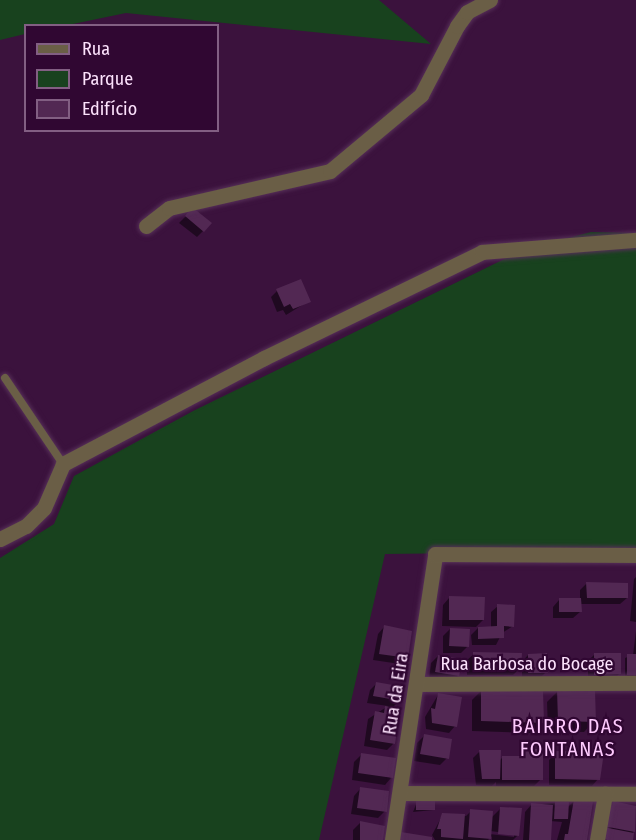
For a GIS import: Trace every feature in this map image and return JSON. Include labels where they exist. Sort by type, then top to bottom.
[{"type":"street","points":[[146,226],[169,208],[330,171],[421,95],[462,19],[490,0]]},
{"type":"street","points":[[0,539],[26,526],[44,508],[63,464],[264,358],[482,252],[636,240]]},
{"type":"street","name":"Rua da Eira","points":[[392,840],[418,684],[435,554],[636,555]]},
{"type":"street","name":"Rua Barbosa do Bocage","points":[[418,684],[636,683]]},
{"type":"street","points":[[400,793],[636,794]]},
{"type":"street","points":[[597,840],[605,794]]},
{"type":"lane","points":[[5,378],[63,464]]},
{"type":"green space","points":[[0,0],[379,0],[431,44],[126,13],[73,24],[24,24],[24,34],[0,40]]},
{"type":"green space","points":[[591,232],[636,233],[636,551],[385,554],[319,840],[0,840],[0,558],[54,524],[74,476],[193,411],[525,249]]},
{"type":"building","points":[[192,207],[212,223],[204,232],[185,216]]},
{"type":"building","points":[[301,279],[311,302],[293,309],[290,304],[284,307],[276,289]]},
{"type":"building","points":[[586,582],[628,583],[628,598],[587,598]]},
{"type":"building","points":[[449,596],[485,597],[484,620],[449,620]]},
{"type":"building","points":[[559,598],[581,598],[582,612],[559,612]]},
{"type":"building","points":[[497,604],[515,605],[514,627],[504,626],[504,638],[478,639],[478,627],[497,626]]},
{"type":"building","points":[[384,625],[412,631],[408,658],[379,654]]},
{"type":"building","points":[[450,628],[470,629],[469,647],[449,646]]},
{"type":"building","points":[[473,652],[522,653],[521,669],[473,669]]},
{"type":"building","points":[[547,653],[548,673],[528,673],[528,654]]},
{"type":"building","points":[[594,653],[621,653],[621,674],[594,675]]},
{"type":"building","points":[[627,654],[636,654],[636,675],[627,675]]},
{"type":"building","points":[[438,655],[463,659],[459,676],[435,672]]},
{"type":"building","points":[[376,682],[404,687],[402,701],[373,696]]},
{"type":"building","points":[[481,689],[543,690],[544,723],[481,721]]},
{"type":"building","points":[[557,690],[595,691],[596,722],[558,721]]},
{"type":"building","points":[[438,693],[462,697],[457,727],[432,723],[431,708],[435,709]]},
{"type":"building","points":[[385,706],[400,709],[395,744],[370,740],[375,711],[384,713]]},
{"type":"building","points":[[424,734],[452,739],[449,759],[420,754]]},
{"type":"building","points":[[523,749],[543,749],[543,780],[502,780],[502,756],[523,756]]},
{"type":"building","points":[[479,750],[501,750],[500,779],[482,779]]},
{"type":"building","points":[[555,751],[604,752],[600,780],[555,779]]},
{"type":"building","points":[[361,753],[396,758],[393,778],[358,773]]},
{"type":"building","points":[[360,787],[389,791],[387,812],[357,808]]},
{"type":"building","points":[[574,799],[593,802],[587,840],[564,840],[565,834],[568,834]]},
{"type":"building","points":[[416,800],[435,801],[435,810],[416,810]]},
{"type":"building","points":[[555,801],[569,802],[568,819],[554,819]]},
{"type":"building","points":[[613,801],[636,806],[635,832],[603,826],[608,805],[612,806]]},
{"type":"building","points":[[531,803],[553,805],[551,840],[529,840]]},
{"type":"building","points":[[500,807],[522,808],[519,836],[498,834]]},
{"type":"building","points":[[470,809],[493,811],[491,839],[468,837]]},
{"type":"building","points":[[442,813],[465,814],[463,839],[441,837],[441,829],[437,829]]},
{"type":"building","points":[[360,821],[385,826],[383,840],[360,840]]},
{"type":"building","points":[[603,827],[634,833],[633,840],[607,840],[601,836]]},
{"type":"building","points":[[401,832],[432,837],[432,840],[400,840]]},
{"type":"district","name":"BAIRRO DAS FONTANAS","points":[[568,738]]}]
